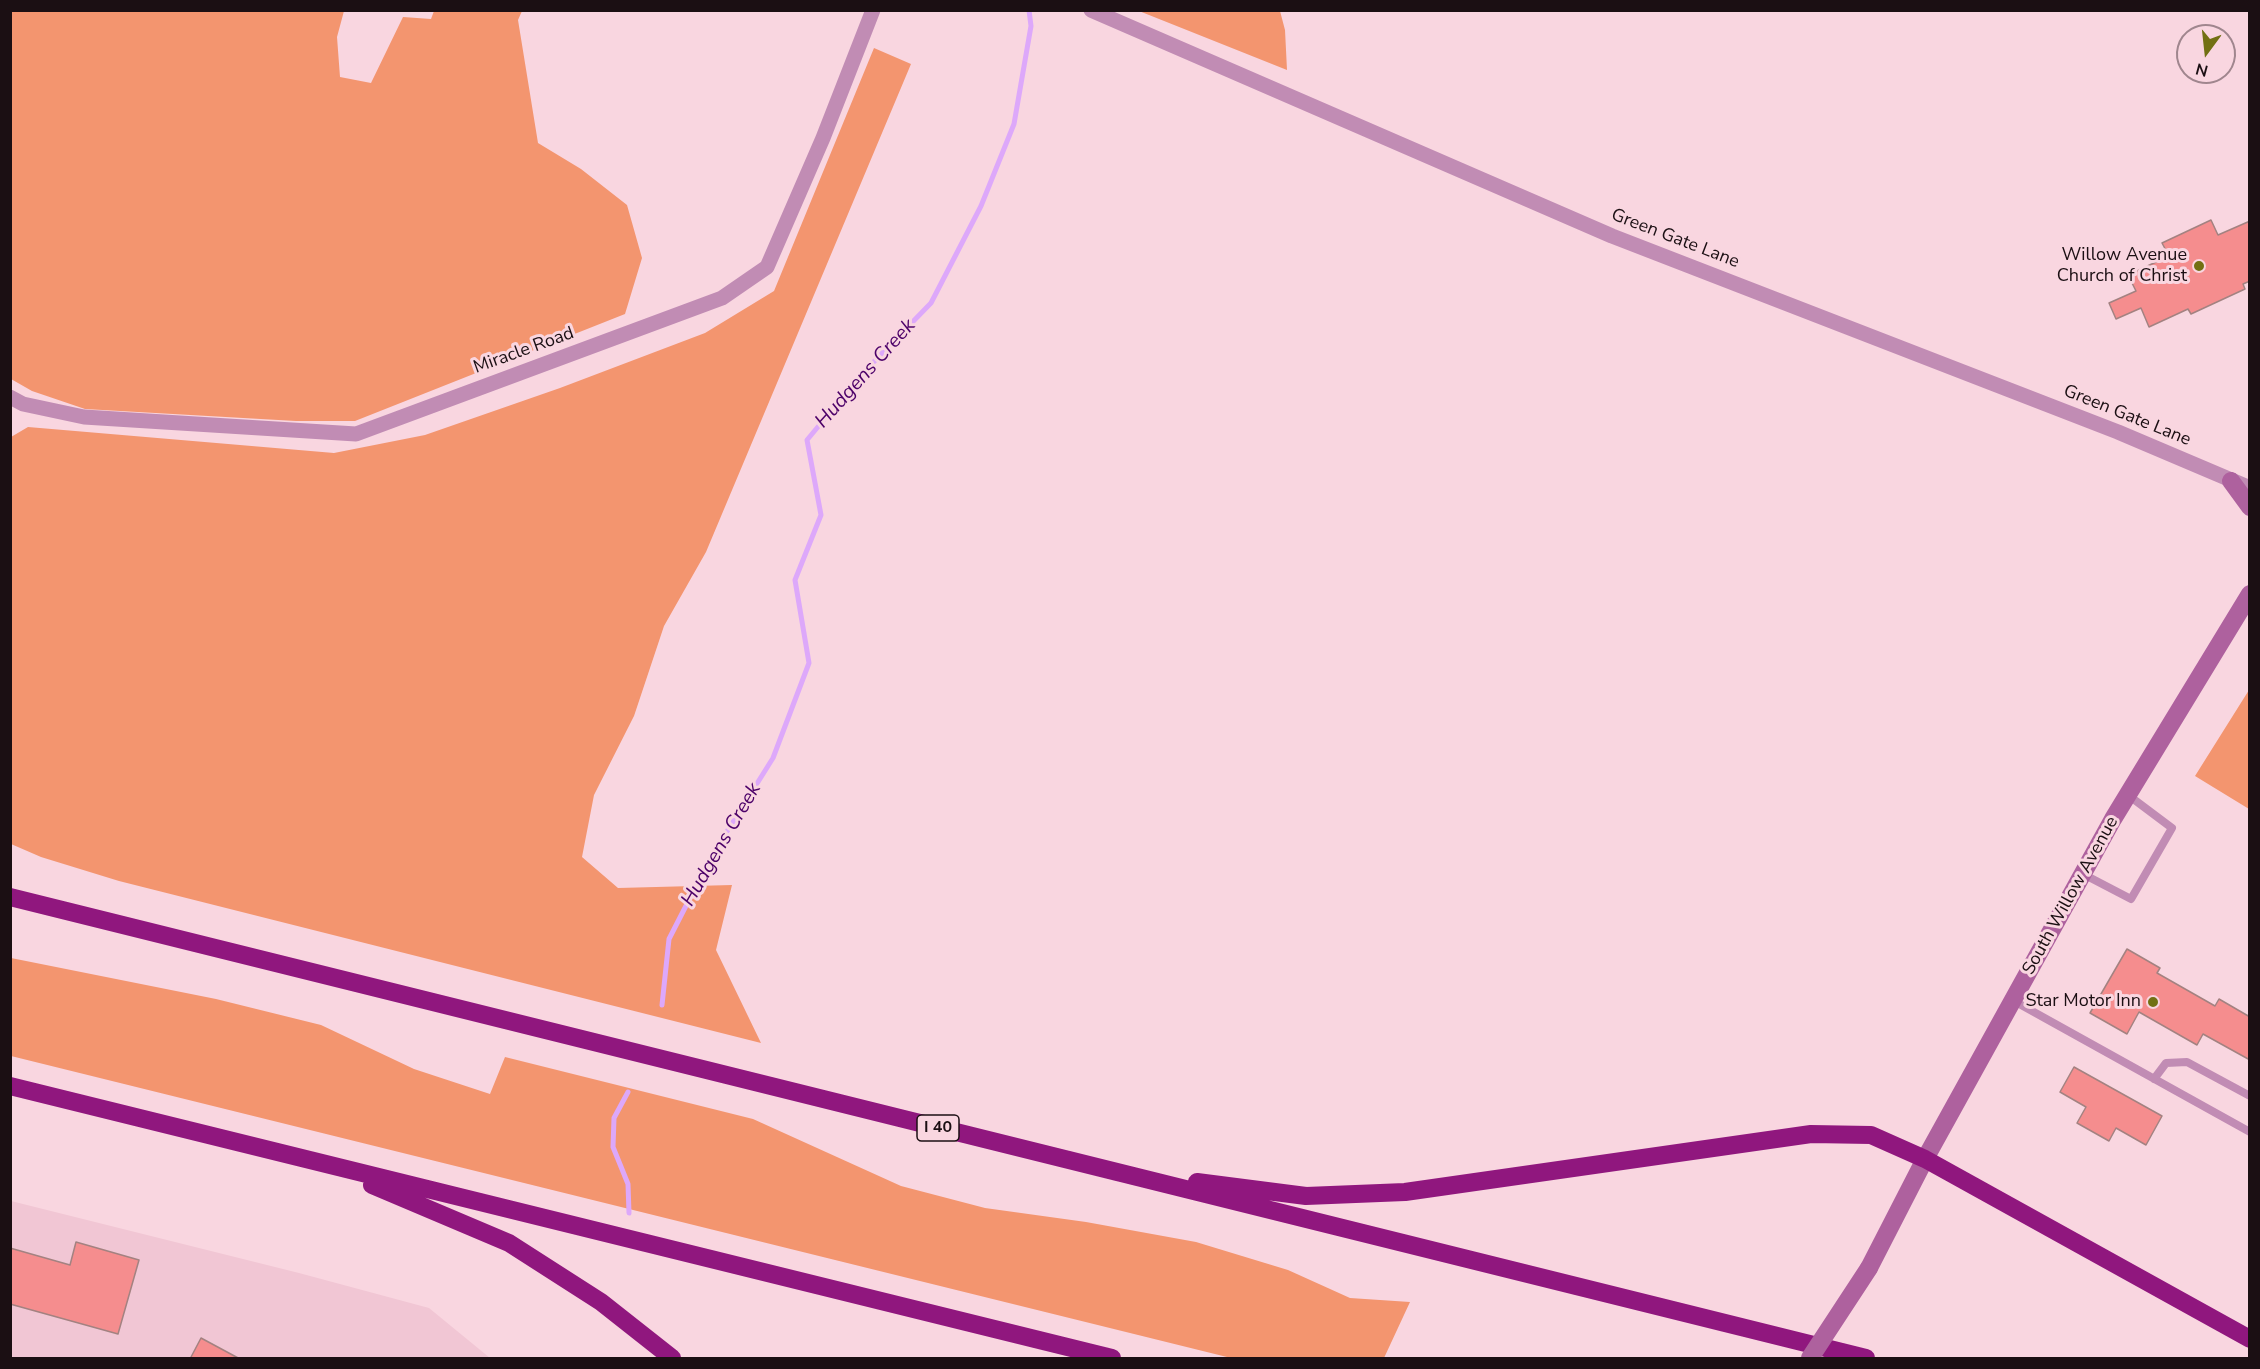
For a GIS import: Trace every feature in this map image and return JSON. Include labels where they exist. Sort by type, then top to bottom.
[{"type":"highway","name":"I 40","points":[[10,897],[1866,1359]]},
{"type":"highway","points":[[10,1086],[1112,1359]]},
{"type":"highway","points":[[1112,1171],[1306,1196],[1405,1192],[1811,1134],[1871,1135],[1925,1159],[2250,1339]]},
{"type":"highway","points":[[321,1163],[509,1243],[602,1302],[672,1359]]},
{"type":"main road","points":[[2231,480],[2250,507]]},
{"type":"main road","name":"South Willow Avenue","points":[[1809,1359],[1869,1268],[1925,1159],[2083,874],[2128,795],[2250,594]]},
{"type":"street","name":"Miracle Road","points":[[10,397],[23,404],[84,417],[292,432],[356,434],[722,298],[767,267],[823,138],[873,10]]},
{"type":"street","name":"Green Gate Lane","points":[[1091,10],[1612,236],[2118,432],[2250,488]]},
{"type":"lane","points":[[2083,874],[2131,899],[2172,828],[2128,795]]},
{"type":"lane","points":[[2012,1000],[2250,1132]]},
{"type":"lane","points":[[2154,1079],[2166,1063],[2187,1062],[2250,1096]]},
{"type":"shaded area","points":[[11,10],[344,11],[337,37],[340,77],[371,83],[403,17],[431,19],[434,11],[522,11],[518,20],[538,143],[581,169],[627,205],[642,258],[625,314],[355,421],[296,421],[85,409],[32,391],[11,379]]},
{"type":"shaded area","points":[[1139,11],[1280,11],[1285,30],[1287,70]]},
{"type":"shaded area","points":[[874,48],[911,64],[706,552],[664,626],[634,716],[594,795],[582,857],[618,888],[732,885],[716,950],[761,1043],[119,881],[41,857],[11,844],[11,437],[28,427],[334,453],[425,435],[560,388],[705,333],[774,291]]},
{"type":"shaded area","points":[[2249,690],[2249,809],[2195,776]]},
{"type":"shaded area","points":[[11,958],[216,999],[321,1025],[414,1069],[490,1094],[505,1057],[753,1119],[901,1186],[985,1208],[1086,1222],[1196,1242],[1288,1270],[1350,1298],[1410,1302],[1384,1358],[1231,1358],[11,1056]]},
{"type":"shaded area","points":[[11,1201],[429,1308],[490,1358],[11,1358]]},
{"type":"building","name":"Willow Avenue Church of Christ","points":[[2211,220],[2218,235],[2250,221],[2250,281],[2243,284],[2245,289],[2191,314],[2188,309],[2149,327],[2141,308],[2116,319],[2109,303],[2136,291],[2128,275],[2169,256],[2162,243]]},
{"type":"building","name":"Star Motor Inn","points":[[2127,949],[2160,968],[2157,973],[2215,1006],[2219,999],[2250,1017],[2250,1060],[2203,1034],[2197,1045],[2139,1012],[2127,1034],[2090,1013]]},
{"type":"building","points":[[2074,1067],[2162,1116],[2146,1145],[2116,1128],[2109,1141],[2077,1123],[2086,1107],[2060,1092]]},
{"type":"building","points":[[76,1242],[139,1260],[118,1334],[10,1304],[10,1248],[70,1265]]},
{"type":"building","points":[[201,1338],[240,1359],[190,1359]]},
{"type":"waterway","name":"Hudgens Creek","points":[[662,1005],[669,939],[711,857],[773,758],[809,663],[795,580],[821,515],[807,440],[861,375],[931,303],[981,206],[1014,124],[1031,26],[1029,10]]},
{"type":"waterway","points":[[628,1092],[614,1118],[613,1147],[628,1184],[629,1213]]},
{"type":"place","name":"Willow Avenue Church of Christ","points":[[2199,266]]},
{"type":"place","name":"Star Motor Inn","points":[[2153,1002]]}]
